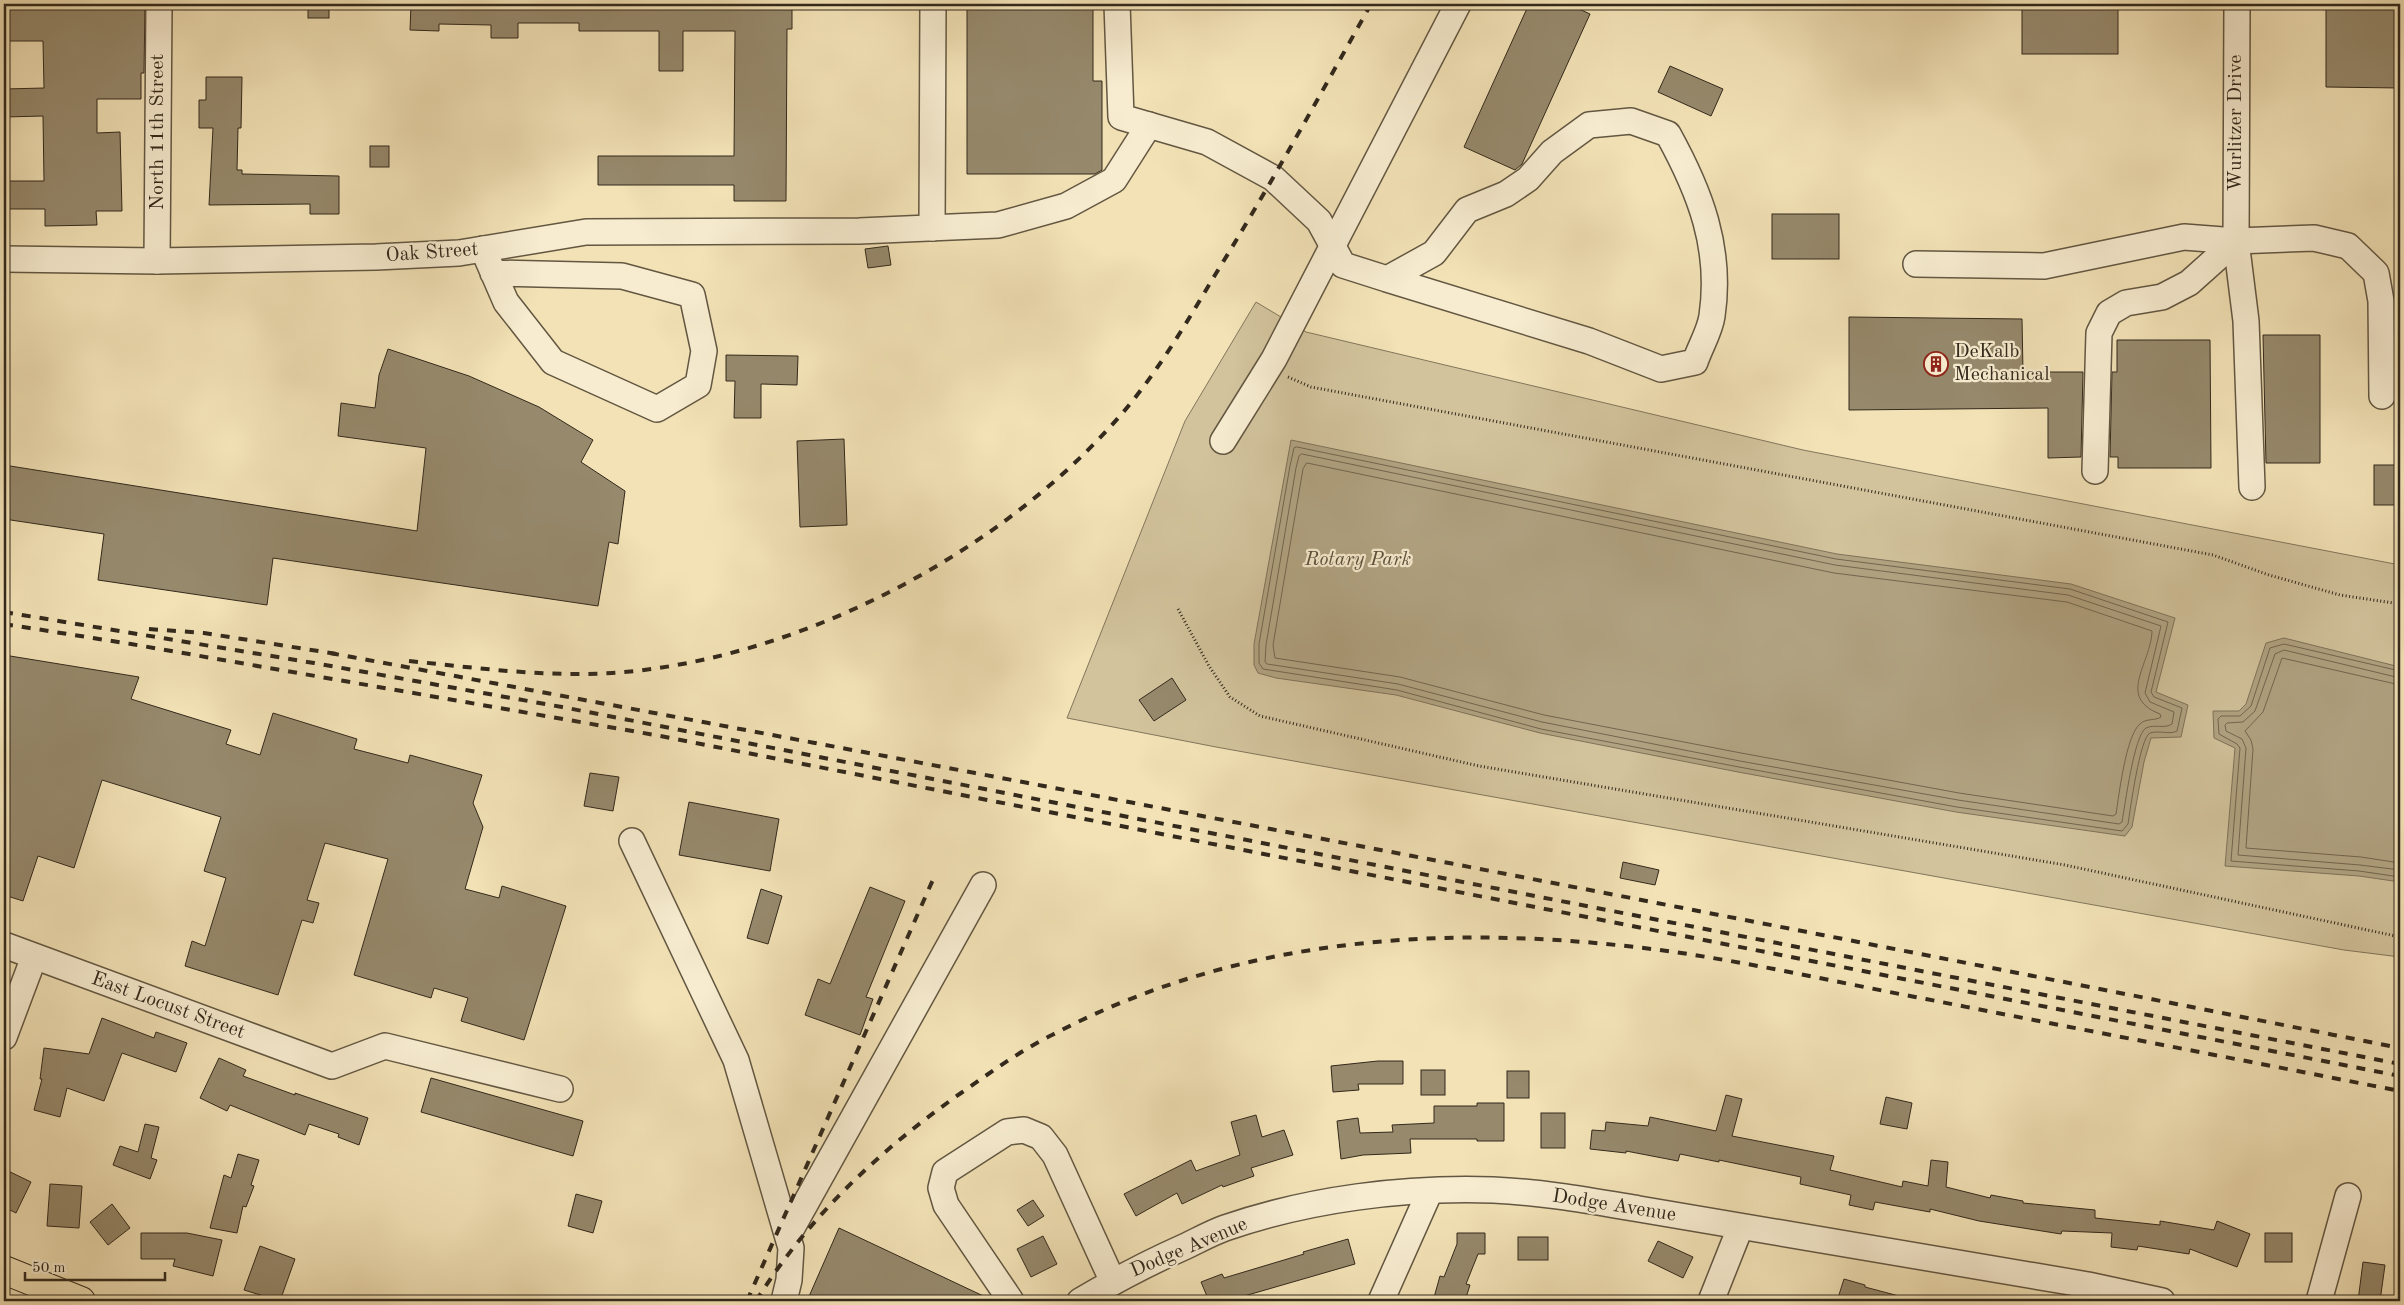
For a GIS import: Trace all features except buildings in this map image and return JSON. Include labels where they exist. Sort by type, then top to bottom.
[{"type":"main road","points":[[4,1270],[81,1301]]},
{"type":"street","name":"North 11th Street","points":[[157,261],[159,4]]},
{"type":"street","points":[[932,228],[933,4]]},
{"type":"street","points":[[1117,4],[1121,117],[1207,142],[1273,178],[1319,221],[1333,244],[1342,265],[1386,279],[1589,341],[1661,369],[1695,362],[1712,317],[1715,258],[1704,212],[1691,175],[1668,134],[1630,122],[1589,125],[1552,152],[1521,184],[1506,194],[1467,210],[1434,253],[1386,279]]},
{"type":"street","points":[[1223,441],[1268,368],[1458,4]]},
{"type":"street","name":"Wurlitzer Drive","points":[[2237,4],[2236,242],[2246,321],[2252,487]]},
{"type":"street","name":"Oak Street","points":[[4,258],[157,261],[376,257],[459,253],[586,232],[859,231],[998,225],[1066,206],[1114,180],[1150,125]]},
{"type":"street","points":[[1916,264],[2044,266],[2184,237],[2236,242],[2314,238],[2348,246],[2376,273],[2381,301],[2382,396]]},
{"type":"street","points":[[2095,470],[2099,333],[2109,313],[2126,303],[2162,297],[2189,283],[2236,242]]},
{"type":"street","points":[[483,249],[493,273],[506,302],[553,362],[657,408],[698,385],[704,351],[692,295],[622,276],[493,273]]},
{"type":"street","points":[[632,841],[736,1060],[788,1235],[791,1256],[789,1280],[784,1301]]},
{"type":"street","points":[[788,1235],[983,885]]},
{"type":"street","name":"East Locust Street","points":[[4,946],[332,1066],[384,1046],[560,1089]]},
{"type":"street","points":[[4,1038],[34,957]]},
{"type":"street","points":[[1011,1301],[946,1205],[941,1188],[944,1172],[1007,1132],[1024,1130],[1041,1137],[1055,1155],[1113,1282]]},
{"type":"street","name":"Dodge Avenue","points":[[1080,1301],[1128,1272],[1224,1228],[1278,1213],[1360,1196],[1430,1191],[1492,1190],[1629,1207],[2086,1293],[2162,1301]]},
{"type":"street","points":[[1381,1301],[1430,1191]]},
{"type":"street","points":[[2319,1301],[2348,1196]]},
{"type":"street","points":[[1711,1301],[1740,1228]]},
{"type":"path","points":[[1268,368],[1311,387],[2213,555],[2269,575],[2340,596],[2400,604]]},
{"type":"path","points":[[1178,609],[1209,666],[1230,697],[1260,716],[1479,766],[2065,865],[2400,937]]},
{"type":"green space","name":"Rotary Park","points":[[1256,302],[1306,332],[1803,450],[2400,565],[2400,957],[2344,950],[1216,747],[1067,718],[1185,421]]},
{"type":"water","points":[[1291,440],[1837,554],[2071,584],[2175,618],[2156,692],[2188,705],[2181,737],[2151,738],[2144,762],[2132,827],[2125,836],[1956,812],[1738,772],[1540,733],[1396,695],[1276,678],[1258,673],[1254,665],[1254,644]]},
{"type":"water","points":[[2284,638],[2400,667],[2400,882],[2359,876],[2225,866],[2235,748],[2214,738],[2213,711],[2239,711],[2246,704],[2266,643]]},
{"type":"railway","points":[[409,661],[561,674],[612,673],[680,664],[749,648],[817,625],[884,595],[947,560],[1007,519],[1062,475],[1110,427],[1140,392],[1167,354],[1255,208],[1371,4]]},
{"type":"railway","points":[[4,612],[314,663],[562,707],[2400,1064]]},
{"type":"railway","points":[[4,624],[131,644],[655,735],[2400,1076]]},
{"type":"railway","points":[[149,629],[204,633],[337,654]]},
{"type":"railway","points":[[330,653],[1366,847],[2400,1048]]},
{"type":"railway","points":[[747,1301],[935,875]]},
{"type":"railway","points":[[756,1301],[799,1241],[848,1186],[931,1115],[1017,1055],[1040,1041],[1121,1003],[1192,978],[1263,959],[1336,946],[1410,939],[1485,938],[1560,940],[1672,952],[1781,970],[2400,1091]]},
{"type":"place","name":"DeKalb Mechanical","points":[[1936,364]]}]
